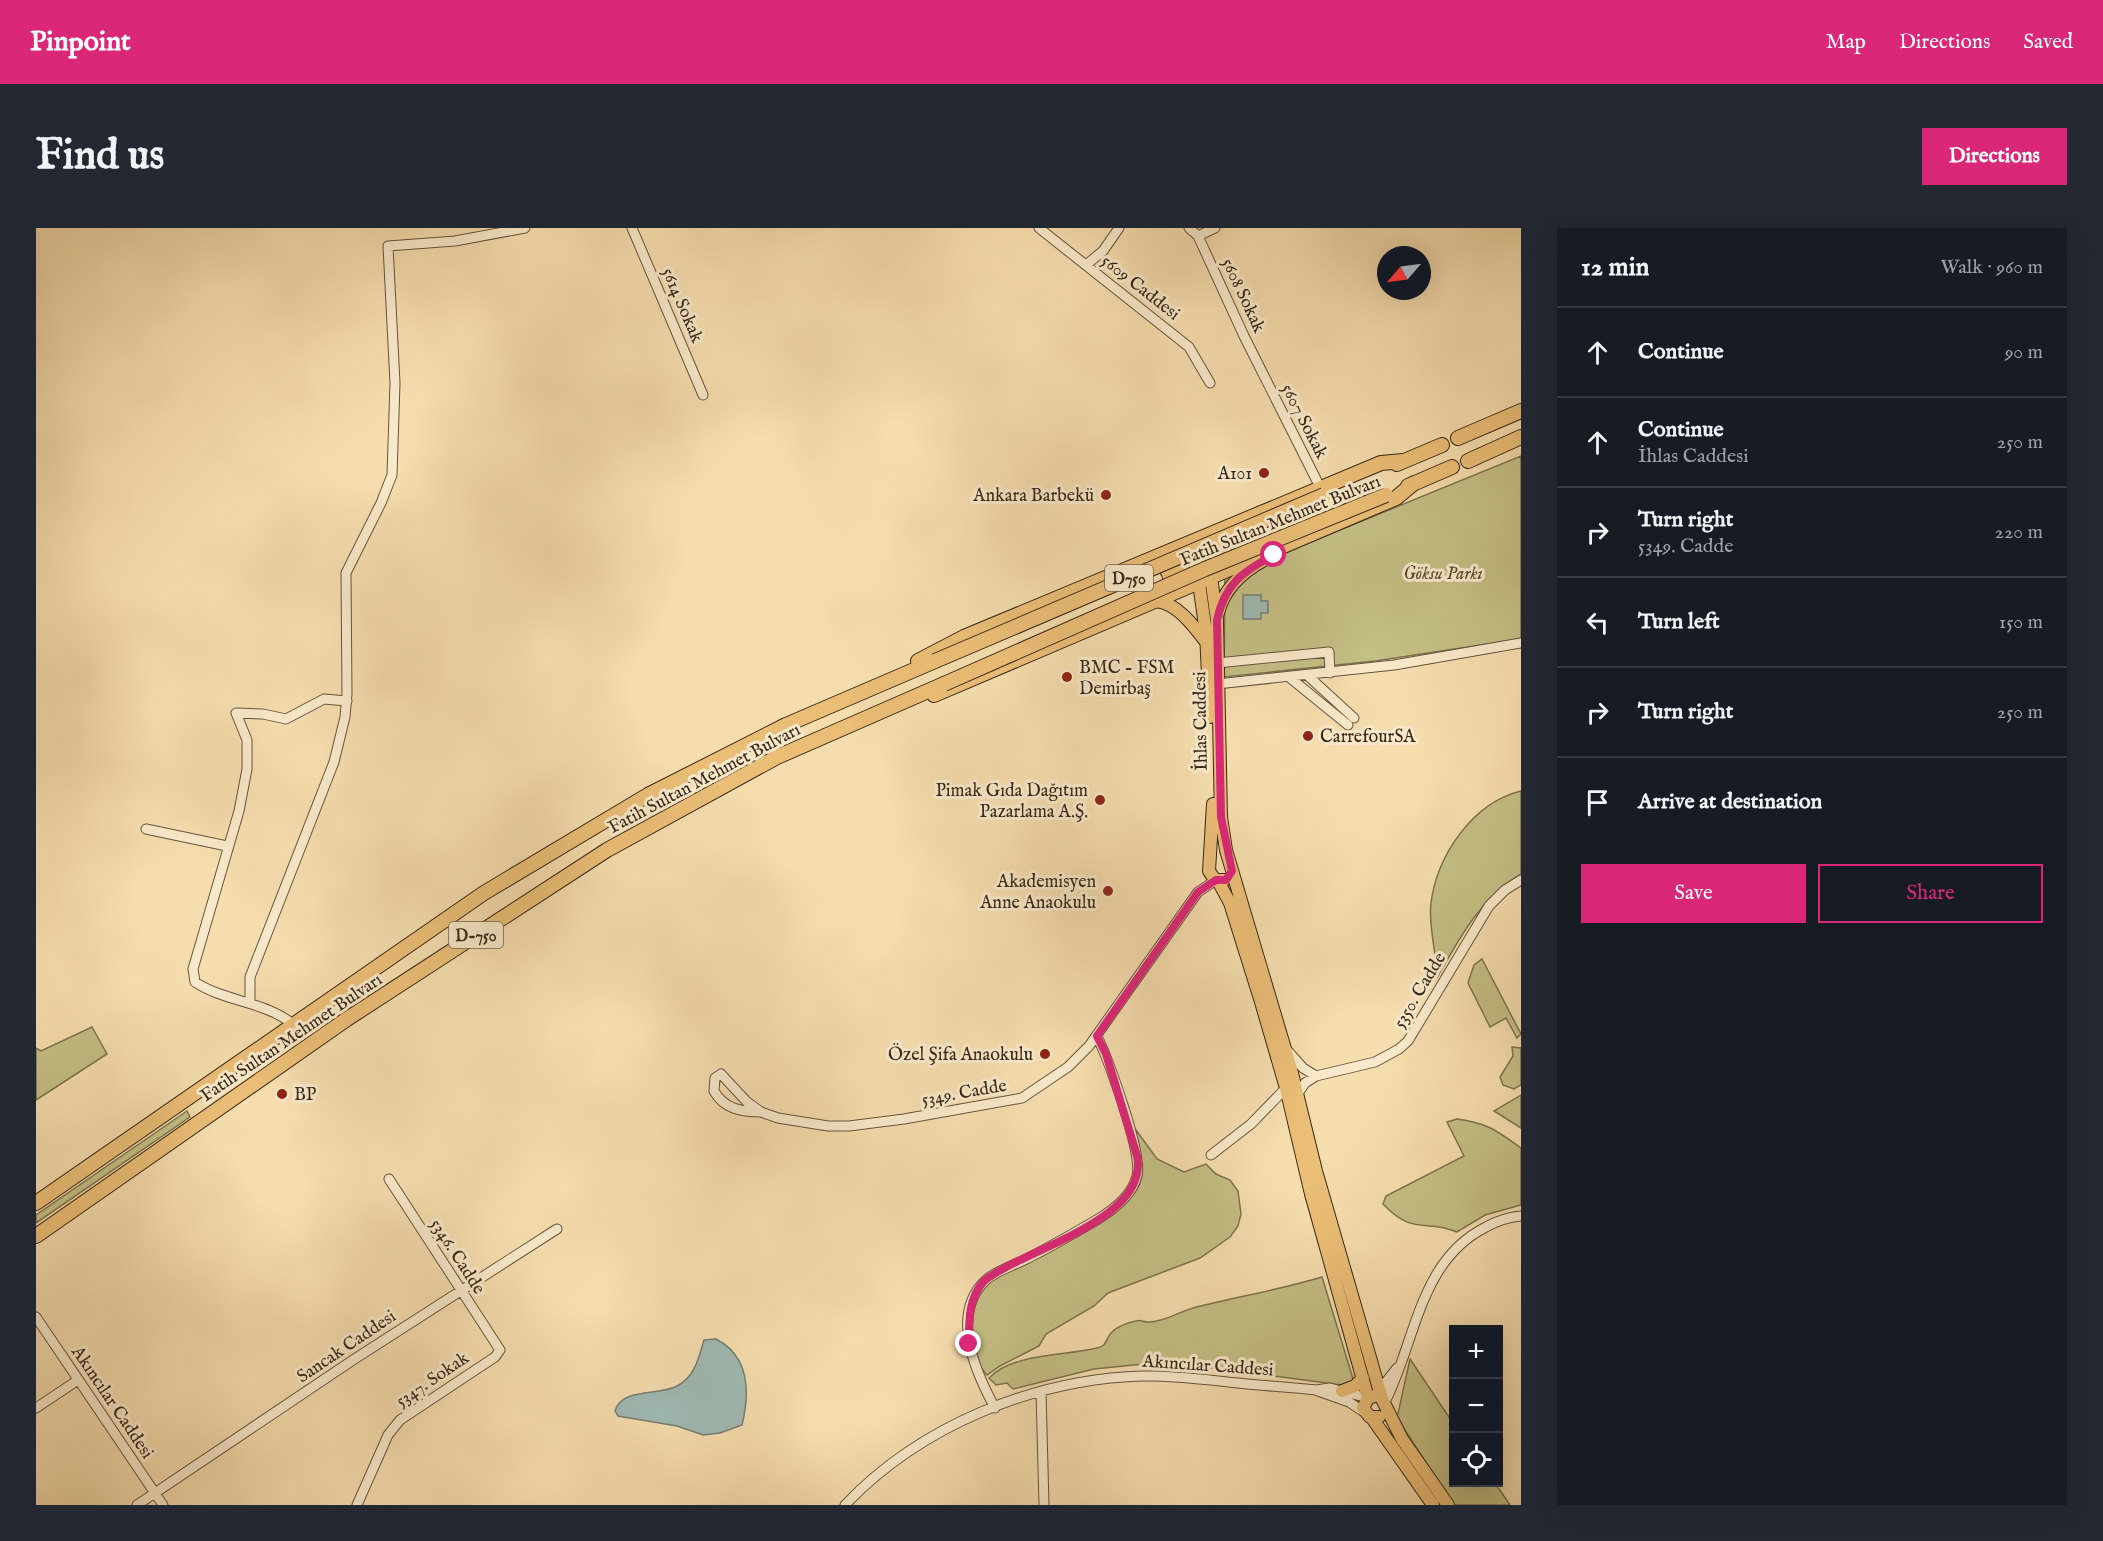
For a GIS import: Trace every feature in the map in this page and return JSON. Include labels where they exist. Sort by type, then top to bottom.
[{"type":"highway","points":[[1458,438],[1518,411]]},
{"type":"highway","points":[[1467,461],[1521,437]]},
{"type":"highway","points":[[1502,447],[1521,443]]},
{"type":"highway","name":"Fatih Sultan Mehmet Bulvarı","points":[[36,1203],[484,893],[648,795],[786,725],[1442,445]]},
{"type":"highway","points":[[900,676],[923,656],[954,642],[1381,463],[1403,461]]},
{"type":"highway","name":"Fatih Sultan Mehmet Bulvarı","points":[[36,1236],[347,1019],[607,850],[777,757],[1205,569],[1452,467]]},
{"type":"highway","points":[[909,699],[940,694],[1396,498],[1414,483]]},
{"type":"highway","points":[[1228,528],[1222,539],[1223,550],[1230,560],[1242,564]]},
{"type":"highway","points":[[1191,544],[1213,556],[1205,580]]},
{"type":"highway","points":[[1191,544],[1180,566],[1186,576],[1205,580]]},
{"type":"highway","points":[[1151,560],[1162,565],[1170,575],[1170,586],[1159,599]]},
{"type":"main road","points":[[1217,620],[1222,598],[1242,575],[1311,534]]},
{"type":"main road","name":"İhlas Caddesi","points":[[1205,580],[1217,620],[1221,817],[1231,867],[1284,1046],[1293,1096]]},
{"type":"main road","name":"İhlas Caddesi","points":[[1205,580],[1213,875]]},
{"type":"main road","points":[[1159,599],[1171,606],[1197,629],[1206,643]]},
{"type":"main road","points":[[1213,875],[1226,880],[1231,867],[1217,860],[1213,875],[1230,903],[1239,928],[1322,1192],[1382,1415],[1368,1415]]},
{"type":"main road","points":[[1342,1391],[1355,1386],[1377,1391],[1402,1439],[1448,1505]]},
{"type":"main road","points":[[1377,1391],[1364,1404],[1368,1415],[1433,1505]]},
{"type":"street","points":[[250,1002],[250,977],[334,762],[347,701],[346,573],[381,503],[392,475],[395,384],[388,246],[455,241],[525,228]]},
{"type":"street","name":"5614 Sokak","points":[[632,228],[704,395]]},
{"type":"street","name":"5609 Caddesi","points":[[1039,228],[1189,346],[1210,383]]},
{"type":"street","points":[[1086,265],[1103,251],[1119,228]]},
{"type":"street","points":[[1189,228],[1198,236],[1215,228]]},
{"type":"street","name":"5608 Sokak","points":[[1198,236],[1260,368]]},
{"type":"street","name":"5607 Sokak","points":[[1260,368],[1321,489]]},
{"type":"street","points":[[1217,684],[1330,673],[1521,644]]},
{"type":"street","points":[[1217,663],[1329,652],[1330,673]]},
{"type":"street","points":[[1289,677],[1351,721],[1307,675]]},
{"type":"street","points":[[294,1025],[283,1015],[204,988],[195,982],[193,969],[226,846],[239,811],[247,769],[247,740],[236,713],[263,714],[286,719],[324,699],[347,701]]},
{"type":"street","points":[[146,829],[226,846]]},
{"type":"street","name":"5349. Cadde","points":[[761,1112],[747,1102],[721,1074],[715,1077],[714,1091],[724,1104],[744,1112],[761,1112],[791,1120],[849,1126],[1010,1101],[1031,1093],[1068,1067],[1097,1036],[1198,892],[1213,875]]},
{"type":"street","name":"5350. Cadde","points":[[1316,1076],[1375,1062],[1408,1041],[1489,906],[1521,880]]},
{"type":"street","points":[[995,1408],[981,1382],[969,1344],[971,1305],[979,1288],[996,1273],[1066,1238],[1110,1211],[1131,1190],[1138,1175],[1139,1167],[1131,1137],[1106,1054],[1097,1036]]},
{"type":"street","points":[[1212,1155],[1251,1124],[1293,1096],[1305,1083],[1316,1076],[1303,1068],[1284,1046]]},
{"type":"street","name":"5346. Cadde","points":[[389,1179],[500,1350]]},
{"type":"street","points":[[1377,1391],[1402,1361],[1431,1281],[1440,1264],[1476,1232],[1498,1220],[1521,1216]]},
{"type":"street","name":"Sancak Caddesi","points":[[137,1505],[557,1228]]},
{"type":"street","name":"Akıncılar Caddesi","points":[[36,1317],[162,1505]]},
{"type":"street","name":"5347. Sokak","points":[[357,1505],[388,1435],[400,1420],[495,1357],[500,1350]]},
{"type":"street","points":[[1377,1391],[1402,1361]]},
{"type":"street","name":"Akıncılar Caddesi","points":[[845,1505],[880,1472],[951,1427],[1041,1392],[1096,1381],[1144,1376],[1198,1378],[1316,1390],[1330,1388],[1342,1391],[1377,1391]]},
{"type":"street","points":[[36,1408],[78,1380]]},
{"type":"street","name":"Akıncılar Caddesi","points":[[1316,1390],[1348,1402],[1368,1415]]},
{"type":"street","points":[[1041,1392],[1044,1505]]},
{"type":"green space","name":"Göksu Parkı","points":[[1521,456],[1521,639],[1375,661],[1224,677],[1225,577]]},
{"type":"green space","points":[[1521,791],[1521,874],[1494,895],[1473,919],[1438,976],[1430,911],[1441,867],[1449,850],[1473,819],[1503,797]]},
{"type":"green space","points":[[1482,959],[1521,1034],[1517,1038],[1506,1018],[1490,1027],[1468,983],[1474,965]]},
{"type":"green space","points":[[92,1027],[107,1054],[36,1100],[36,1048],[41,1051]]},
{"type":"green space","points":[[1512,1047],[1521,1048],[1521,1085],[1514,1089],[1503,1085],[1500,1077],[1513,1056]]},
{"type":"green space","points":[[1521,1095],[1521,1128],[1494,1111]]},
{"type":"green space","points":[[187,1111],[190,1117],[36,1223],[36,1215]]},
{"type":"green space","points":[[1457,1119],[1492,1129],[1521,1148],[1521,1205],[1485,1215],[1457,1232],[1436,1226],[1412,1224],[1403,1220],[1383,1204],[1386,1196],[1464,1156],[1447,1122]]},
{"type":"green space","points":[[1136,1130],[1157,1159],[1184,1172],[1206,1164],[1216,1174],[1230,1180],[1238,1191],[1241,1214],[1238,1226],[1230,1237],[1200,1258],[1108,1293],[1094,1306],[1046,1334],[1039,1346],[987,1375],[976,1356],[972,1333],[975,1309],[983,1289],[998,1276],[1101,1222],[1134,1194],[1142,1173]]},
{"type":"green space","points":[[1322,1277],[1354,1382],[1342,1385],[1197,1366],[1144,1364],[1094,1369],[1013,1389],[1007,1383],[996,1385],[989,1378],[999,1370],[1025,1360],[1100,1347],[1105,1344],[1114,1330],[1129,1323],[1160,1320],[1193,1308]]},
{"type":"green space","points":[[1410,1359],[1449,1417],[1449,1487],[1498,1487],[1510,1505],[1454,1505],[1397,1418]]},
{"type":"water","points":[[1243,595],[1261,595],[1261,601],[1268,601],[1268,613],[1261,613],[1261,619],[1243,619]]},
{"type":"water","points":[[716,1339],[727,1346],[741,1365],[746,1388],[742,1425],[720,1433],[703,1435],[677,1426],[618,1416],[615,1411],[625,1398],[669,1389],[683,1382],[695,1366],[704,1340]]},
{"type":"place","name":"A101","points":[[1264,473]]},
{"type":"place","name":"Ankara Barbekü","points":[[1106,495]]},
{"type":"place","name":"BMC - FSM Demirbaş","points":[[1067,677]]},
{"type":"place","name":"CarrefourSA","points":[[1308,736]]},
{"type":"place","name":"Pimak Gıda Dağıtım Pazarlama A.Ş.","points":[[1100,800]]},
{"type":"place","name":"Akademisyen Anne Anaokulu","points":[[1108,891]]},
{"type":"place","name":"Özel Şifa Anaokulu","points":[[1045,1054]]},
{"type":"place","name":"BP","points":[[282,1094]]},
{"type":"route","points":[[969,1344],[971,1305],[984,1281],[1099,1219],[1131,1190],[1138,1175],[1137,1156],[1106,1054],[1097,1036],[1198,892],[1216,880],[1226,880],[1232,871],[1222,832],[1221,817],[1217,620],[1222,598],[1233,584],[1251,567],[1274,555]]}]
